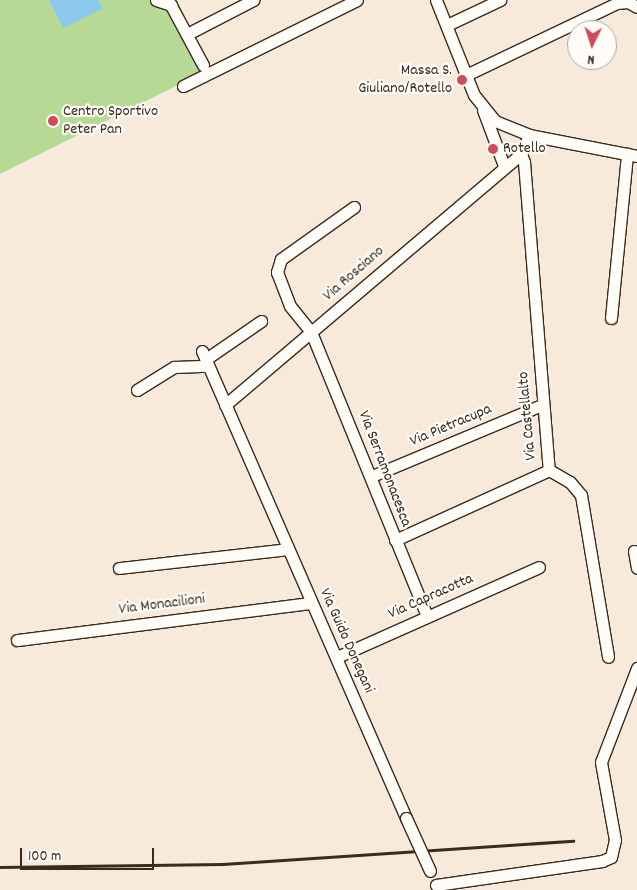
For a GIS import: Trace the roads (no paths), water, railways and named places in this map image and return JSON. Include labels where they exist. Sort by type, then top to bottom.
[{"type":"street","points":[[156,0],[169,2],[203,65]]},
{"type":"street","points":[[193,31],[253,0]]},
{"type":"street","points":[[183,86],[357,0]]},
{"type":"street","points":[[436,0],[466,76],[482,108],[504,166]]},
{"type":"street","points":[[447,25],[500,0]]},
{"type":"street","points":[[466,76],[618,3],[628,2],[637,7]]},
{"type":"street","points":[[482,108],[502,125],[529,135],[632,155],[611,318]]},
{"type":"street","points":[[521,154],[529,135]]},
{"type":"street","name":"Via Rosciano","points":[[225,405],[504,166],[521,154]]},
{"type":"street","name":"Via Castellalto","points":[[521,154],[524,162],[542,405],[549,470],[570,482],[581,495],[608,657]]},
{"type":"street","name":"Via Serramonacesca","points":[[354,207],[277,265],[290,306],[311,332],[372,476],[395,540],[427,616]]},
{"type":"street","points":[[137,390],[174,368],[205,358],[261,320]]},
{"type":"street","name":"Via Guido Donegani","points":[[205,358],[437,888]]},
{"type":"street","name":"Via Pietracupa","points":[[372,476],[542,405]]},
{"type":"street","points":[[395,540],[549,470]]},
{"type":"street","points":[[119,568],[288,549]]},
{"type":"street","points":[[634,551],[637,568]]},
{"type":"street","name":"Via Capracotta","points":[[337,657],[539,568]]},
{"type":"street","name":"Via Monacilioni","points":[[17,640],[311,603]]},
{"type":"street","points":[[437,888],[602,861],[611,857],[615,840],[601,762],[637,668]]},
{"type":"water","points":[[49,0],[98,0],[103,8],[63,28]]},
{"type":"railway","points":[[0,867],[223,864],[573,841]]},
{"type":"place","name":"Massa S. Giuliano/Rotello","points":[[462,80]]},
{"type":"place","name":"Centro Sportivo Peter Pan","points":[[53,121]]},
{"type":"place","name":"Rotello","points":[[493,149]]}]
